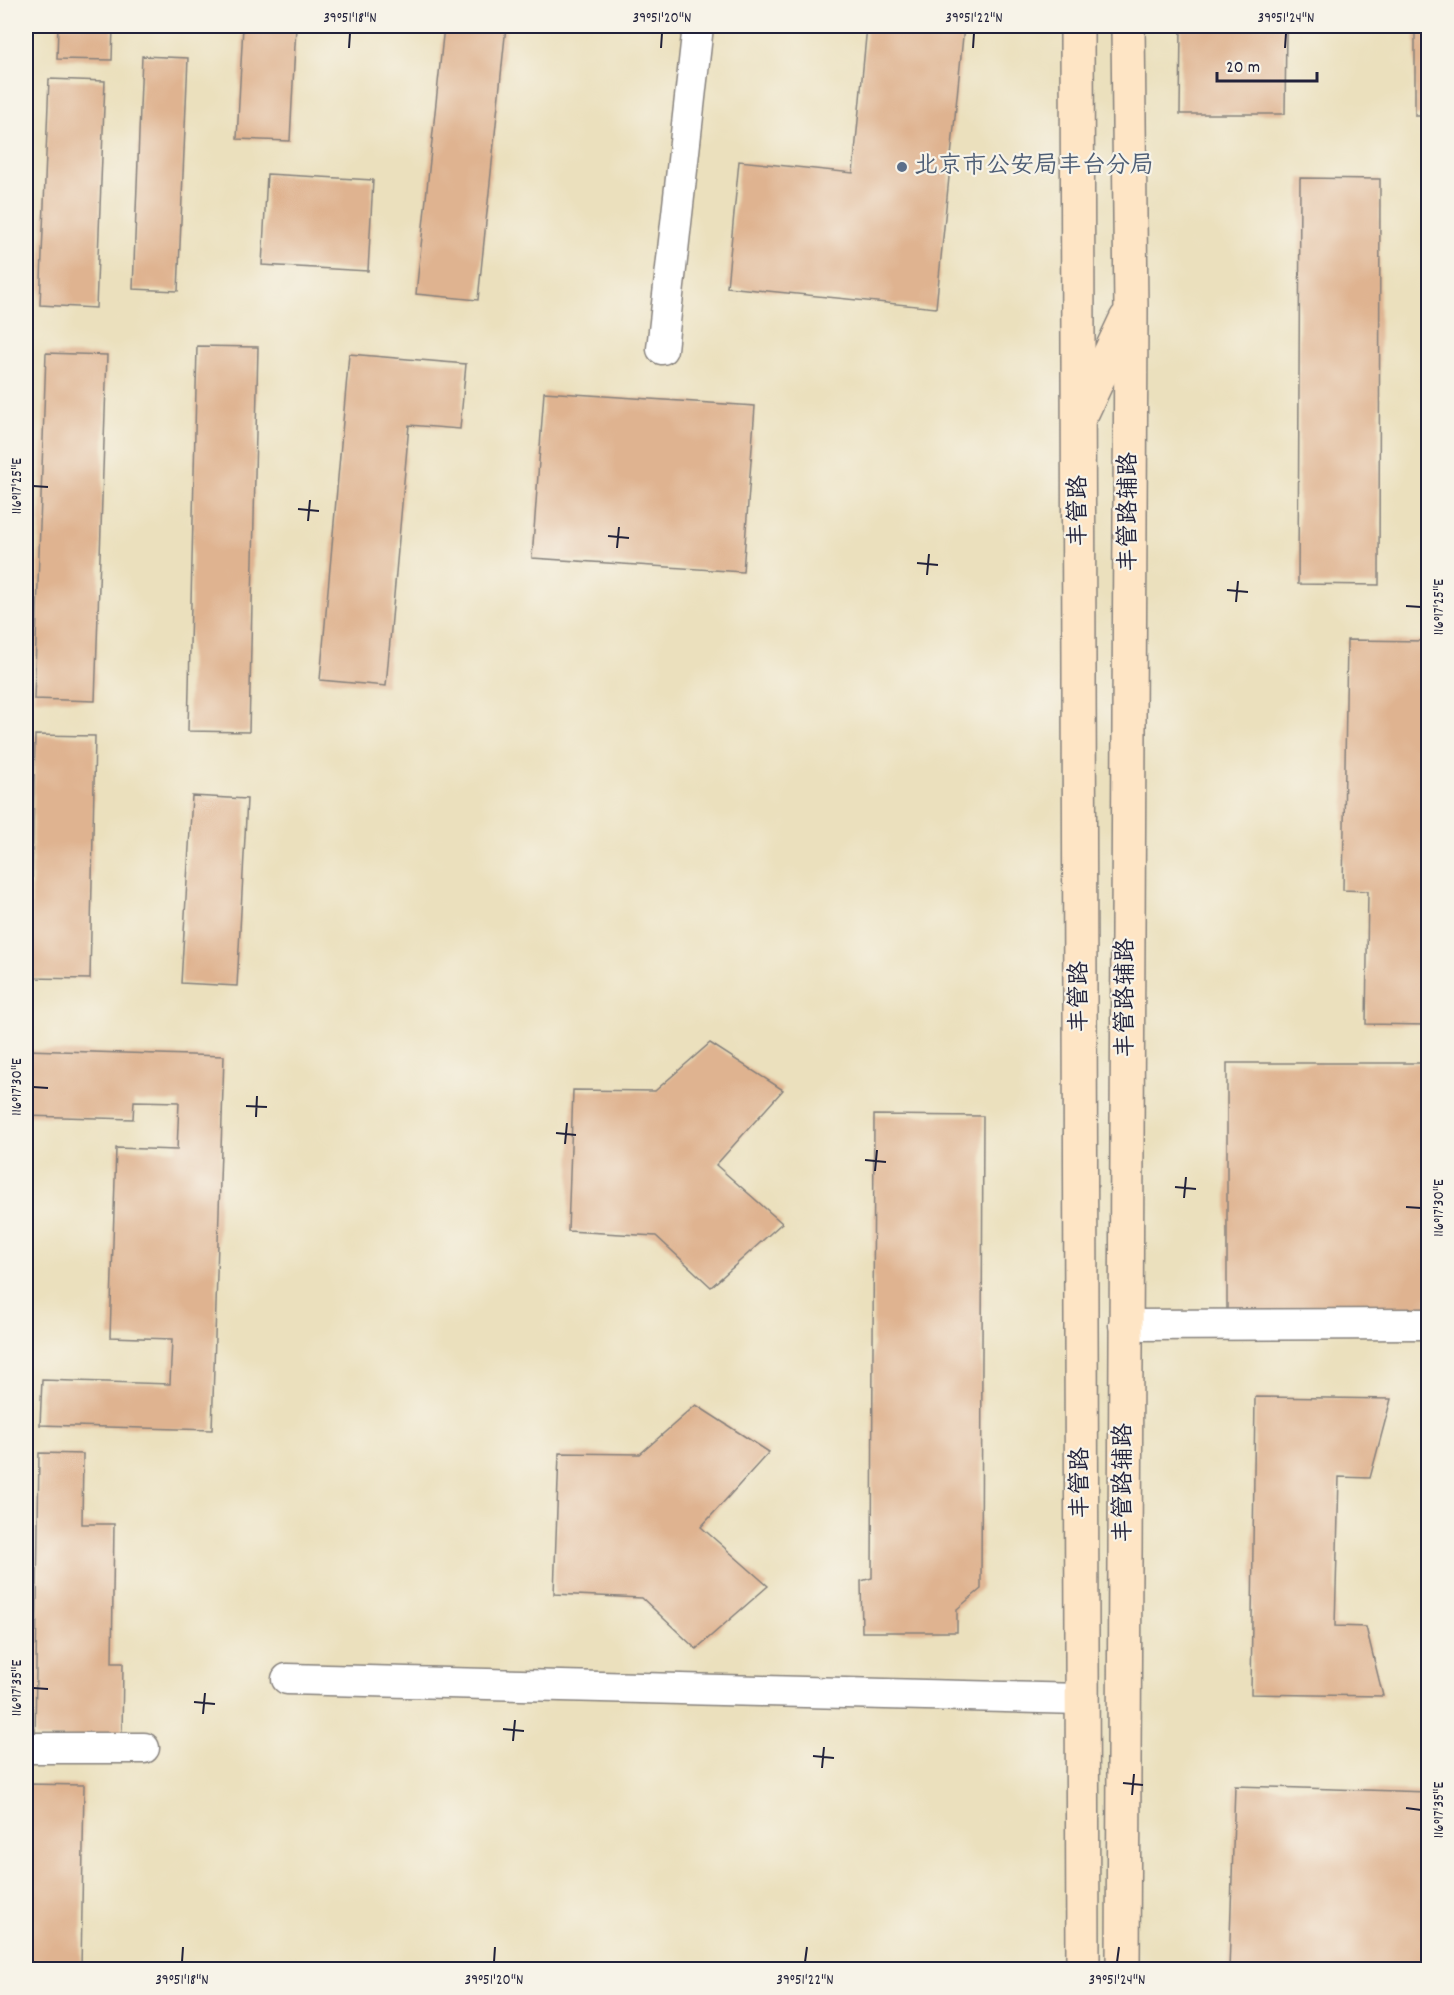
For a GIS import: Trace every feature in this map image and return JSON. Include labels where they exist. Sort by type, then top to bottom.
[{"type":"street","points":[[662,349],[698,26]]},
{"type":"street","name":"丰管路","points":[[1077,26],[1083,1970]]},
{"type":"street","name":"丰管路辅路","points":[[1123,1970],[1124,1326],[1131,310],[1128,26]]},
{"type":"street","points":[[1080,418],[1131,310]]},
{"type":"street","points":[[1124,1326],[1428,1324]]},
{"type":"street","points":[[287,1679],[1082,1708],[1125,1801]]},
{"type":"street","points":[[26,1748],[144,1748]]},
{"type":"building","points":[[58,26],[113,26],[112,60],[57,59]]},
{"type":"building","points":[[243,26],[296,26],[290,141],[237,139]]},
{"type":"building","points":[[444,26],[506,26],[478,300],[416,294]]},
{"type":"building","name":"北京市公安局丰台分局","points":[[867,26],[964,26],[936,308],[727,287],[739,161],[853,173]]},
{"type":"building","points":[[1181,26],[1286,26],[1285,114],[1180,114]]},
{"type":"building","points":[[1415,26],[1428,26],[1428,116],[1415,116]]},
{"type":"building","points":[[142,56],[188,58],[178,291],[133,289]]},
{"type":"building","points":[[49,79],[105,81],[96,308],[40,305]]},
{"type":"building","points":[[267,174],[373,180],[368,271],[262,265]]},
{"type":"building","points":[[1300,178],[1380,179],[1379,585],[1298,584]]},
{"type":"building","points":[[197,346],[258,347],[249,732],[188,731]]},
{"type":"building","points":[[46,353],[107,355],[95,701],[34,699]]},
{"type":"building","points":[[349,354],[466,364],[460,429],[409,425],[386,686],[320,680]]},
{"type":"building","points":[[544,392],[755,406],[743,572],[532,558]]},
{"type":"building","points":[[1347,640],[1428,641],[1428,1025],[1366,1024],[1368,891],[1343,890]]},
{"type":"building","points":[[35,735],[95,736],[90,979],[30,978]]},
{"type":"building","points":[[192,796],[247,799],[237,986],[181,983]]},
{"type":"building","points":[[710,1043],[783,1090],[716,1165],[782,1223],[711,1287],[656,1236],[568,1231],[573,1090],[655,1091]]},
{"type":"building","points":[[26,1050],[224,1056],[212,1430],[40,1425],[42,1380],[170,1384],[172,1339],[110,1337],[116,1148],[177,1150],[179,1102],[134,1101],[133,1119],[26,1116]]},
{"type":"building","points":[[1227,1063],[1428,1063],[1428,1314],[1227,1314]]},
{"type":"building","points":[[874,1115],[983,1116],[981,1589],[957,1609],[957,1632],[862,1632],[861,1581],[872,1578]]},
{"type":"building","points":[[1255,1397],[1391,1399],[1370,1478],[1339,1477],[1335,1626],[1366,1627],[1383,1696],[1251,1694]]},
{"type":"building","points":[[696,1405],[769,1452],[701,1527],[768,1586],[696,1649],[642,1598],[554,1594],[559,1453],[640,1454]]},
{"type":"building","points":[[39,1453],[83,1454],[82,1524],[114,1524],[112,1663],[123,1663],[122,1739],[35,1738]]},
{"type":"building","points":[[26,1784],[84,1785],[81,1970],[26,1970]]},
{"type":"building","points":[[1235,1786],[1428,1792],[1428,1970],[1229,1970]]},
{"type":"place","name":"北京市公安局丰台分局","points":[[902,167]]}]
